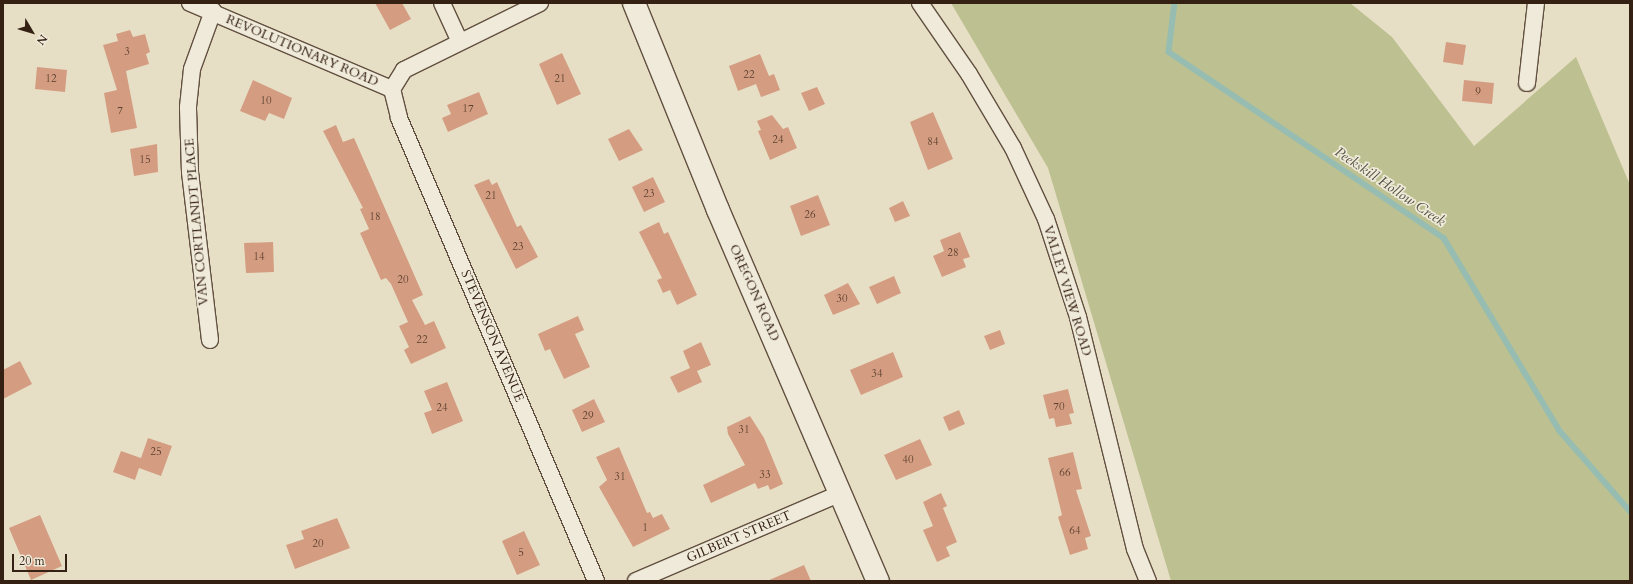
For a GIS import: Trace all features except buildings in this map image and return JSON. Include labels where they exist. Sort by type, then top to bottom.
[{"type":"street","name":"REVOLUTIONARY ROAD","points":[[190,3],[213,11],[392,89]]},
{"type":"street","points":[[442,3],[459,40]]},
{"type":"street","points":[[392,89],[404,70],[459,40],[540,3]]},
{"type":"street","name":"OREGON ROAD","points":[[634,3],[718,210],[842,493],[878,581]]},
{"type":"street","name":"VALLEY VIEW ROAD","points":[[920,3],[969,74],[1013,148],[1046,219],[1078,317],[1135,549],[1148,581]]},
{"type":"street","points":[[1527,83],[1536,3]]},
{"type":"street","name":"VAN CORTLANDT PLACE","points":[[210,340],[190,172],[188,107],[192,69],[213,11]]},
{"type":"street","name":"STEVENSON AVENUE","points":[[392,89],[399,118],[596,581]]},
{"type":"street","name":"GILBERT STREET","points":[[636,581],[842,493]]},
{"type":"green space","points":[[951,3],[1350,3],[1392,37],[1474,146],[1576,57],[1630,185],[1630,581],[1171,581],[1048,168]]},
{"type":"waterway","name":"Peekskill Hollow Creek","points":[[1175,3],[1169,52],[1444,238],[1560,431],[1630,511]]}]
